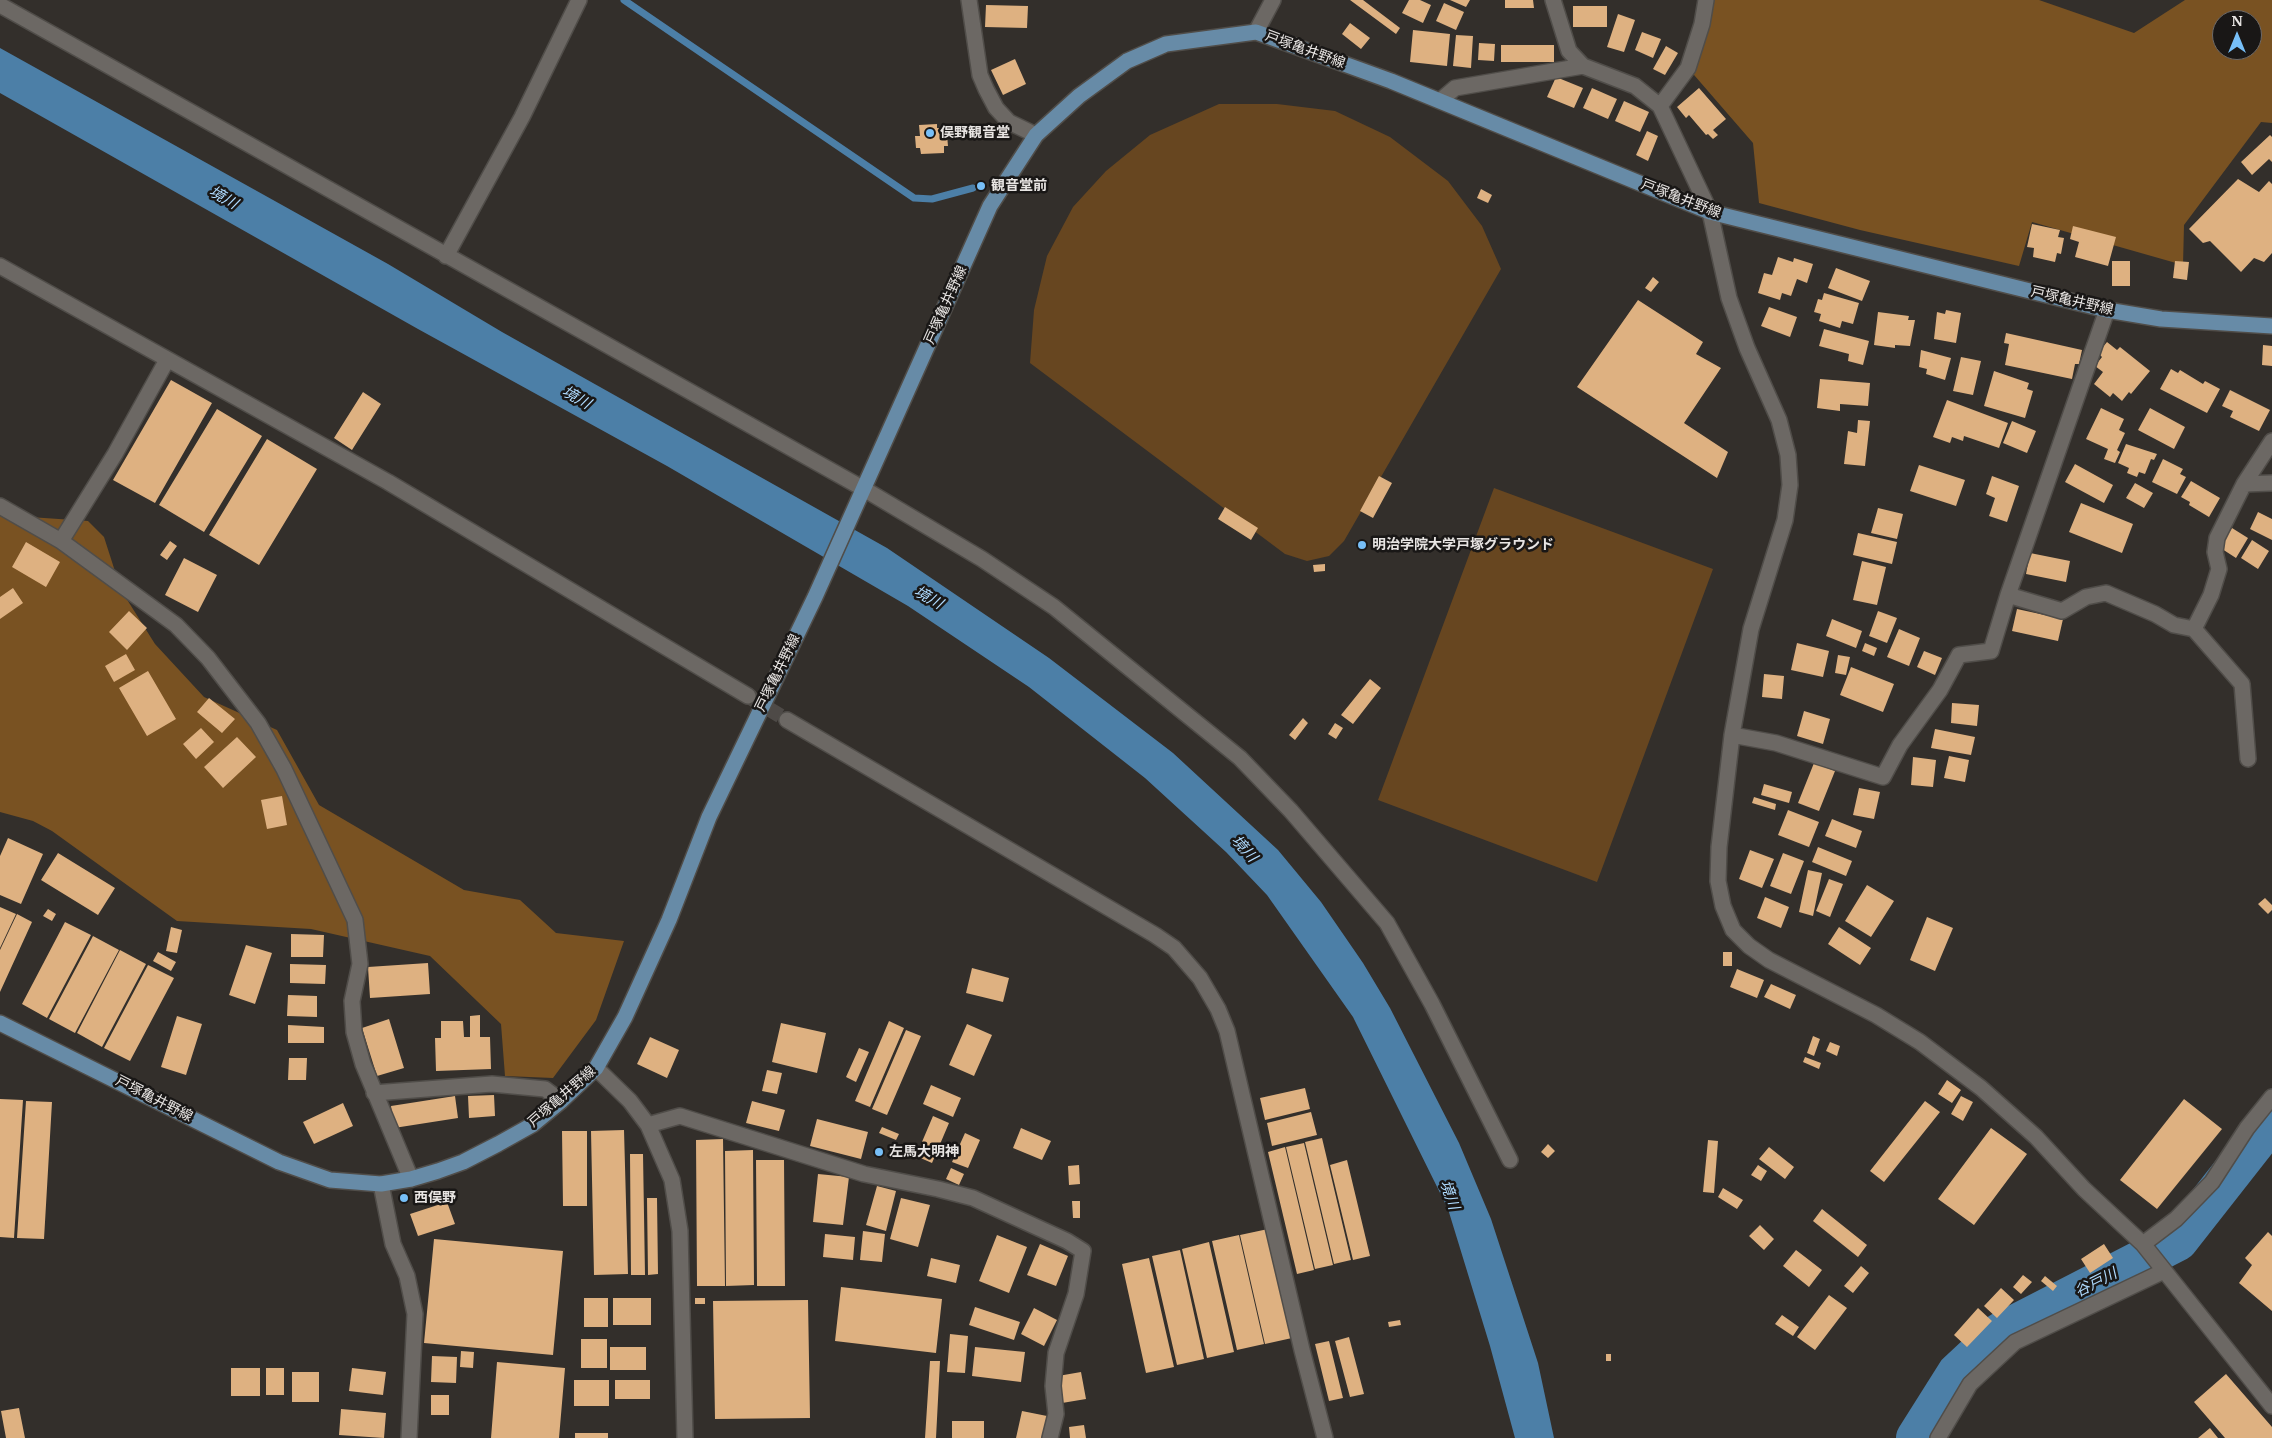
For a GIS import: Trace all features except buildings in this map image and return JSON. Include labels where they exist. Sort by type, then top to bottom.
[{"type":"main road","name":"戸塚亀井野線","points":[[0,1023],[279,1162],[330,1180],[381,1184],[411,1179],[463,1162],[532,1124],[561,1101],[596,1068],[625,1017],[669,920],[709,817],[862,494],[990,206],[1036,135],[1079,96],[1127,61],[1166,44],[1256,32],[1441,100],[1710,212],[2108,310],[2161,319],[2272,326]]},
{"type":"street","points":[[446,256],[522,117],[579,0]]},
{"type":"street","points":[[969,0],[980,75],[986,89],[996,108],[1009,122],[1036,135]]},
{"type":"street","points":[[1256,32],[1273,0]]},
{"type":"street","points":[[1553,0],[1569,51],[1584,66],[1634,86],[1660,106],[1710,212],[1729,298],[1747,348],[1780,420],[1788,455],[1790,485],[1786,520],[1751,629],[1732,735],[1719,847],[1718,881],[1723,906],[1734,930],[1749,946],[1769,960],[1876,1015],[1920,1042],[1981,1088],[2036,1137],[2084,1189],[2143,1244],[2272,1406]]},
{"type":"street","points":[[1660,106],[1688,68],[1702,24],[1706,0]]},
{"type":"street","points":[[0,5],[446,256],[862,494],[982,559],[1054,607],[1240,758],[1291,811],[1386,923],[1432,1004],[1510,1160]]},
{"type":"street","points":[[1441,100],[1455,88],[1584,66]]},
{"type":"street","points":[[0,266],[388,482],[748,696]]},
{"type":"street","points":[[1732,735],[1776,743],[1883,776],[1900,745],[1940,690],[1959,655],[1991,651],[2008,595],[2108,310]]},
{"type":"street","points":[[61,541],[114,454],[167,360]]},
{"type":"street","points":[[2194,629],[2210,595],[2219,569],[2215,552],[2217,538],[2244,484],[2272,441]]},
{"type":"street","points":[[2244,484],[2272,483]]},
{"type":"street","points":[[0,506],[61,541],[176,625],[208,658],[258,723],[284,769],[355,920],[360,964],[352,1001],[354,1032],[374,1093],[411,1179]]},
{"type":"street","points":[[2008,595],[2062,611],[2086,597],[2106,593],[2155,614],[2174,625],[2194,629],[2242,684],[2248,759]]},
{"type":"street","points":[[787,720],[1155,936],[1174,948],[1200,978],[1218,1008],[1227,1031],[1302,1350],[1325,1438]]},
{"type":"street","points":[[596,1068],[630,1101],[648,1124],[672,1180],[679,1216],[685,1438]]},
{"type":"street","points":[[374,1093],[492,1084],[545,1089],[561,1101]]},
{"type":"street","points":[[2143,1244],[2176,1219],[2212,1182],[2247,1128],[2272,1097]]},
{"type":"street","points":[[648,1124],[680,1116],[864,1174],[972,1198],[1067,1240],[1083,1251],[1076,1294],[1056,1353],[1053,1386],[1056,1414],[1050,1438]]},
{"type":"street","points":[[381,1184],[393,1244],[407,1276],[415,1314],[409,1438]]},
{"type":"street","points":[[1938,1438],[1970,1384],[2015,1342],[2160,1266]]},
{"type":"shaded area","points":[[1705,0],[2039,0],[2134,33],[2185,0],[2272,0],[2272,123],[2261,122],[2184,225],[2183,265],[2032,222],[2019,266],[1860,230],[1759,203],[1753,143],[1688,68]]},
{"type":"shaded area","points":[[1219,104],[1277,104],[1335,111],[1390,137],[1448,181],[1482,226],[1501,269],[1344,541],[1329,556],[1307,561],[1285,554],[1030,363],[1034,310],[1047,256],[1073,207],[1106,171],[1150,135]]},
{"type":"shaded area","points":[[1494,488],[1713,569],[1597,882],[1378,800]]},
{"type":"shaded area","points":[[0,510],[15,516],[88,521],[104,537],[121,590],[155,644],[204,697],[277,730],[319,805],[464,890],[520,900],[556,933],[624,941],[596,1020],[553,1078],[505,1076],[501,1024],[430,956],[311,929],[177,921],[52,831],[33,821],[0,812]]},
{"type":"water","name":"境川","points":[[0,48],[388,264],[502,332],[887,548],[1049,658],[1173,753],[1278,850],[1321,902],[1363,963],[1390,1008],[1459,1143],[1491,1219],[1538,1363],[1554,1438],[1515,1438],[1490,1346],[1448,1209],[1353,1017],[1267,895],[1226,852],[1145,778],[1029,687],[908,606],[667,466],[418,329],[0,93]]},
{"type":"waterway","points":[[624,0],[914,198],[932,199],[973,188]]},
{"type":"waterway","name":"谷戸川","points":[[1916,1438],[1957,1373],[2001,1332],[2178,1241],[2272,1121]]},
{"type":"tunnel","points":[[748,696],[787,720]]},
{"type":"place","name":"俣野観音堂","points":[[930,133]]},
{"type":"place","name":"観音堂前","points":[[981,186]]},
{"type":"place","name":"明治学院大学戸塚グラウンド","points":[[1362,545]]},
{"type":"place","name":"左馬大明神","points":[[879,1152]]},
{"type":"place","name":"西俣野","points":[[404,1198]]}]
